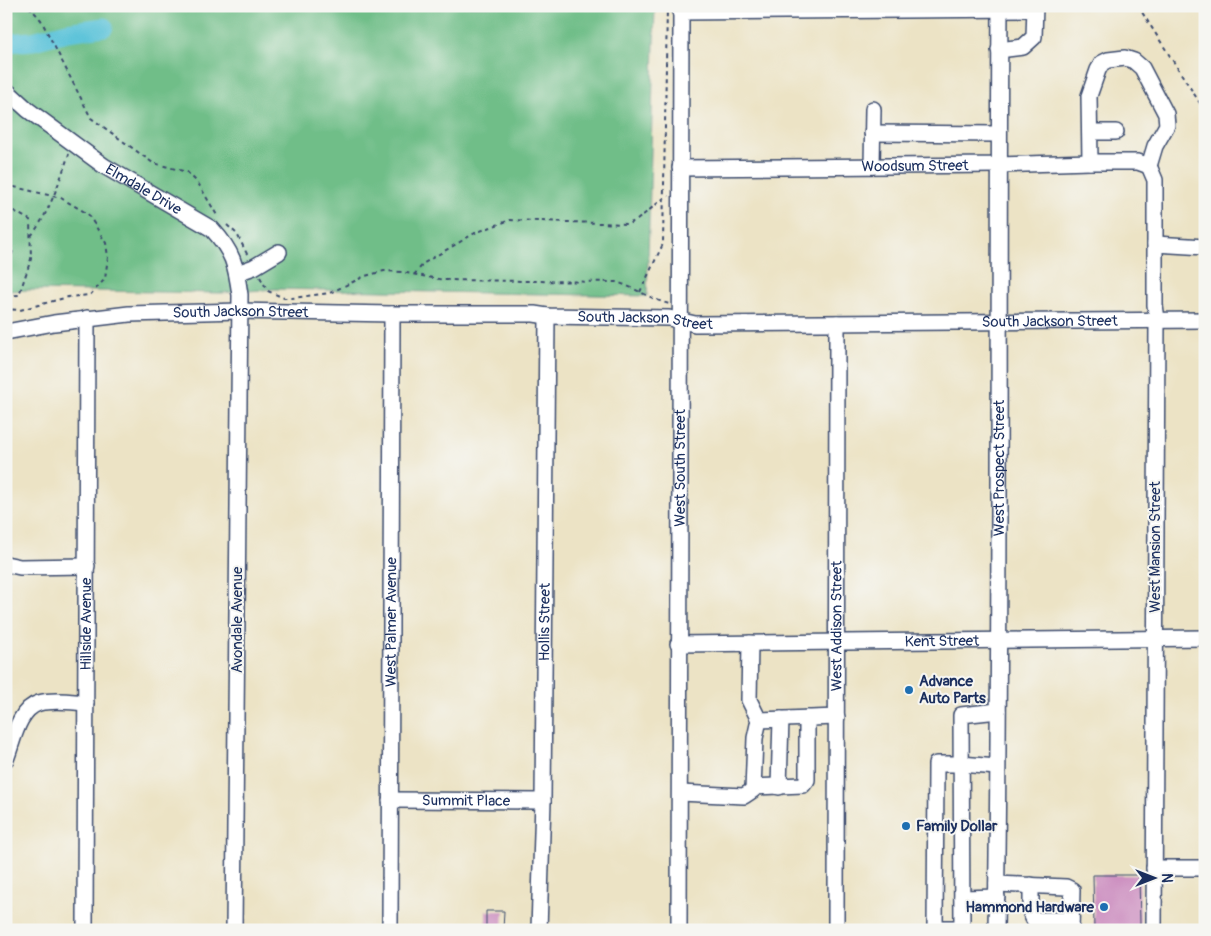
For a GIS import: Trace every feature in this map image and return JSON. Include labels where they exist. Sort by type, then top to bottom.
[{"type":"street","points":[[676,8],[1035,8],[1034,37],[1023,47],[999,50]]},
{"type":"street","name":"West South Street","points":[[676,8],[680,168],[679,930]]},
{"type":"street","name":"West Prospect Street","points":[[996,930],[1000,8]]},
{"type":"street","points":[[1090,162],[1089,96],[1102,63],[1118,58],[1134,61],[1142,68],[1158,97],[1167,119],[1167,125],[1155,146],[1149,166]]},
{"type":"street","name":"Elmdale Drive","points":[[6,90],[28,110],[104,166],[212,229],[234,259],[240,295],[240,311]]},
{"type":"street","points":[[872,166],[873,109]]},
{"type":"street","points":[[1090,132],[1116,132]]},
{"type":"street","points":[[872,133],[998,134]]},
{"type":"street","name":"Woodsum Street","points":[[680,168],[998,165],[1090,162],[1138,162],[1149,166]]},
{"type":"street","name":"West Mansion Street","points":[[1149,166],[1155,180],[1155,305],[1157,320],[1154,930]]},
{"type":"street","points":[[1155,244],[1205,247]]},
{"type":"street","points":[[237,273],[254,267],[279,252]]},
{"type":"street","name":"South Jackson Street","points":[[6,332],[87,318],[129,314],[240,311],[534,314],[547,316],[669,318],[695,324],[1205,320]]},
{"type":"street","name":"Avondale Avenue","points":[[234,930],[240,311]]},
{"type":"street","name":"West Palmer Avenue","points":[[390,930],[392,314]]},
{"type":"street","name":"Hollis Street","points":[[539,930],[543,801],[547,316]]},
{"type":"street","name":"Hillside Avenue","points":[[85,930],[87,318]]},
{"type":"street","name":"West Addison Street","points":[[836,930],[837,322]]},
{"type":"street","points":[[6,564],[20,567],[87,566]]},
{"type":"street","name":"Kent Street","points":[[678,644],[1205,638]]},
{"type":"street","points":[[680,794],[744,796],[753,790],[755,738],[759,720],[749,700],[750,644]]},
{"type":"street","points":[[6,759],[22,718],[29,708],[39,703],[63,701],[86,703]]},
{"type":"street","points":[[997,767],[961,764],[936,764],[935,929],[962,928],[961,764],[961,715],[998,711]]},
{"type":"street","points":[[759,720],[837,717]]},
{"type":"street","points":[[753,787],[803,786],[807,780],[808,718]]},
{"type":"street","points":[[779,787],[781,719]]},
{"type":"street","name":"Summit Place","points":[[390,800],[543,801]]},
{"type":"street","points":[[1154,868],[1205,868]]},
{"type":"street","points":[[962,898],[1031,885],[1066,887],[1072,890],[1071,925],[1034,920],[1031,914],[1031,885]]},
{"type":"path","points":[[6,7],[11,6]]},
{"type":"path","points":[[29,6],[41,20],[91,118],[153,163],[187,172],[198,183],[216,215],[236,234],[268,291],[284,298],[330,293],[365,276],[384,271],[402,272],[444,280],[616,282],[625,284],[652,299],[669,304]]},
{"type":"path","points":[[1138,6],[1205,111]]},
{"type":"path","points":[[640,292],[663,244],[664,198],[676,8]]},
{"type":"path","points":[[31,236],[40,226],[54,196],[73,143]]},
{"type":"path","points":[[6,187],[10,186],[61,198],[88,214],[106,243],[108,258],[105,279],[90,295],[68,297],[20,310],[6,309]]},
{"type":"path","points":[[414,275],[424,263],[475,233],[510,220],[628,224],[638,220],[664,198],[680,192]]},
{"type":"path","points":[[6,211],[12,210],[30,220],[31,236],[31,259],[19,295],[6,296]]},
{"type":"path","points":[[6,237],[13,250],[10,261],[6,262]]},
{"type":"green space","points":[[6,6],[655,6],[647,296],[275,289],[221,293],[6,291]]},
{"type":"building","points":[[1093,875],[1139,875],[1140,924],[1134,930],[1094,930]]},
{"type":"building","points":[[486,911],[504,911],[503,930],[486,930]]},
{"type":"waterway","points":[[6,43],[33,41],[67,32],[104,27]]},
{"type":"place","name":"Advance Auto Parts","points":[[909,690]]},
{"type":"place","name":"Family Dollar","points":[[906,826]]},
{"type":"place","name":"Hammond Hardware","points":[[1104,907]]}]
